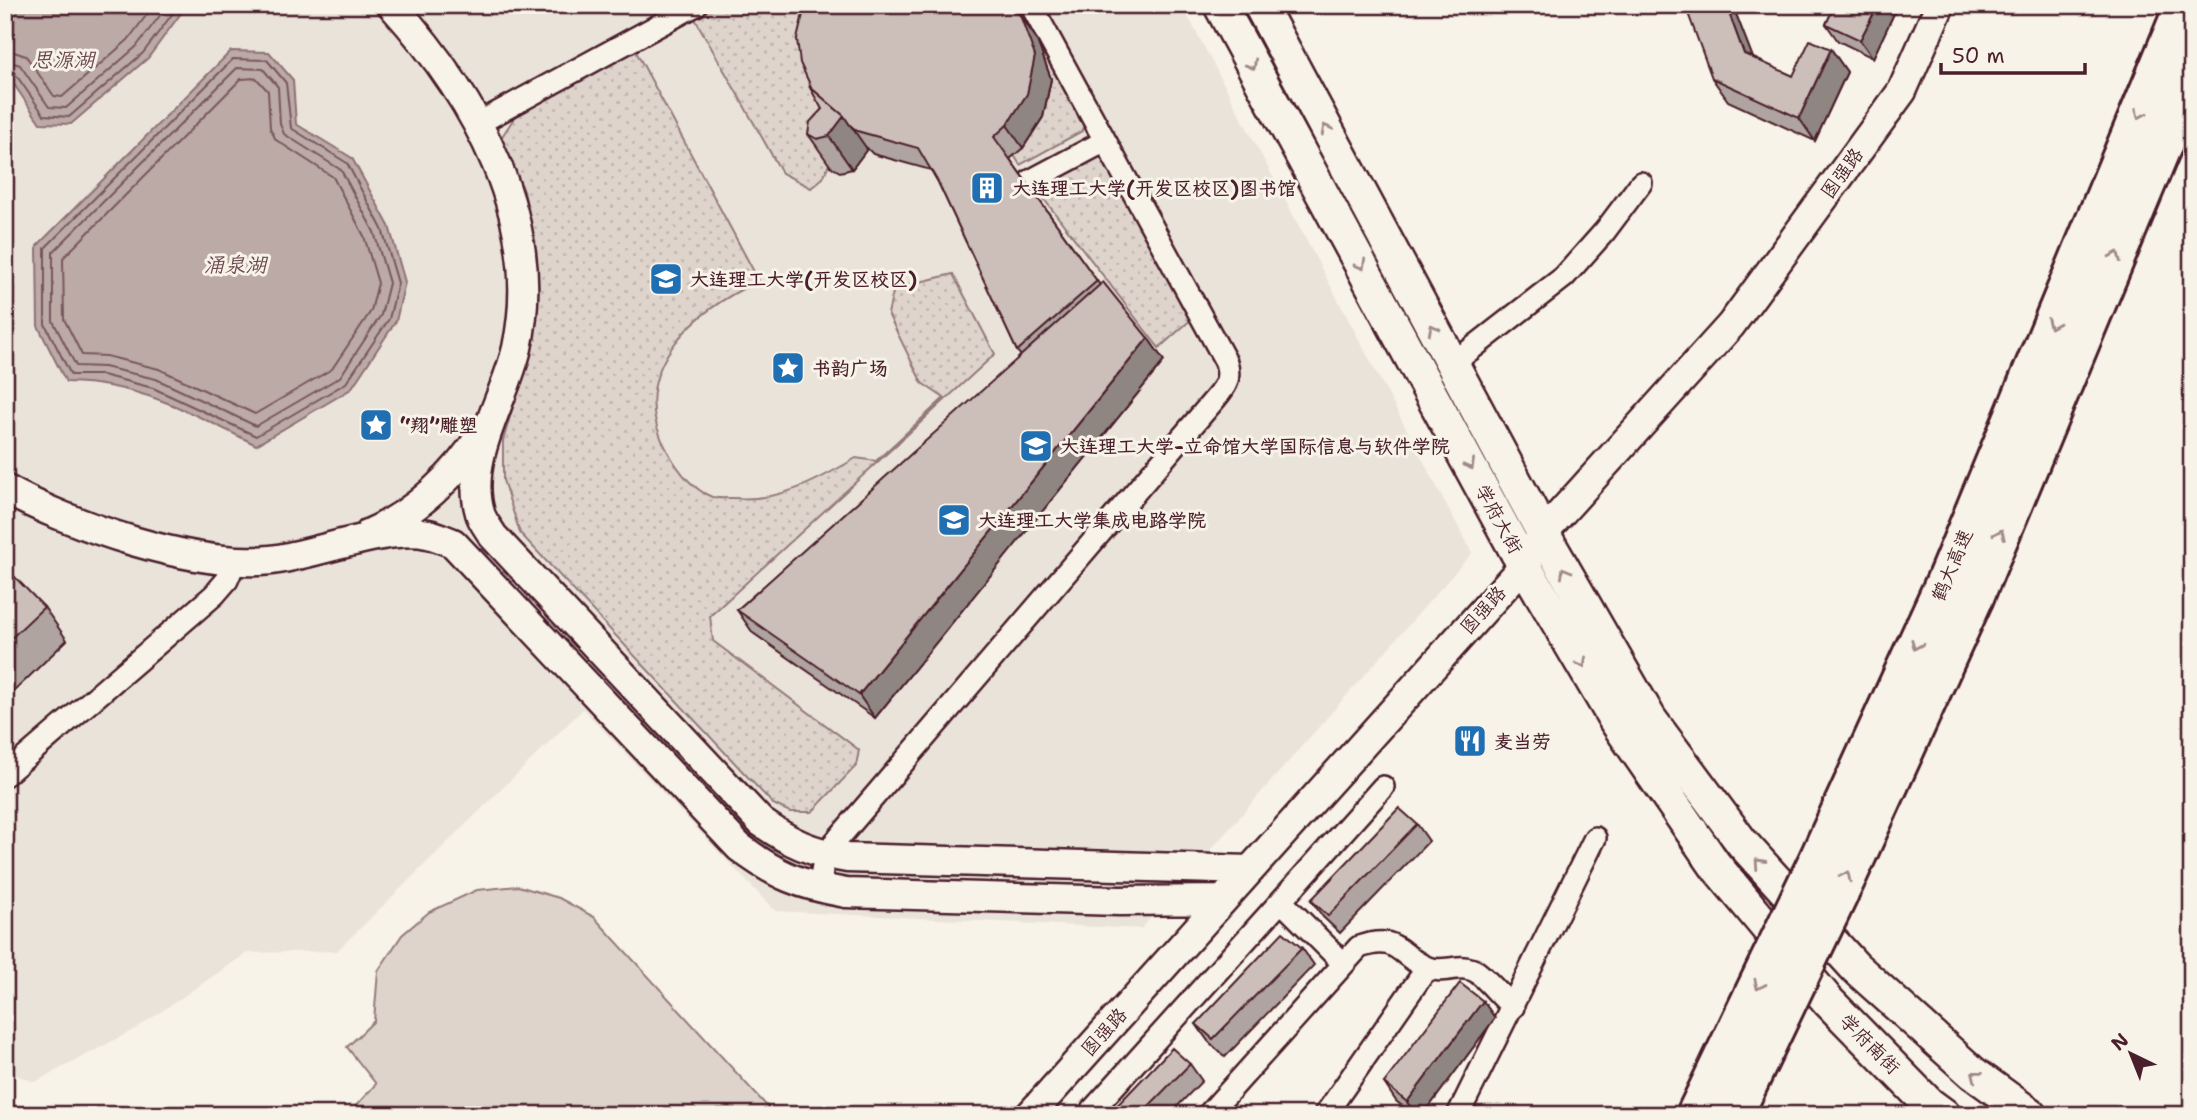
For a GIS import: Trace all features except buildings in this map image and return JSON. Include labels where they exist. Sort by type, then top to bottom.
[{"type":"highway","name":"鹤大高速","points":[[1732,1115],[1848,874],[2185,5]]},
{"type":"highway","name":"鹤大高速","points":[[1696,1115],[1818,861],[1959,590],[2192,73]]},
{"type":"main road","name":"学府大街","points":[[1220,5],[1524,565],[1615,720],[1715,865],[1828,1001]]},
{"type":"main road","name":"学府大街","points":[[1260,5],[1543,533],[1650,719],[1743,844],[1855,967],[1973,1073],[2031,1115]]},
{"type":"main road","name":"学府南街","points":[[1828,1001],[1929,1104],[1944,1115]]},
{"type":"street","points":[[392,5],[427,44],[477,124],[502,175],[517,227],[523,274],[517,347],[480,461],[477,490],[480,514],[493,536],[761,822],[787,840],[825,854],[880,860],[1250,870]]},
{"type":"street","points":[[477,124],[696,5]]},
{"type":"street","points":[[818,888],[825,854],[1226,386],[1230,374],[1226,362],[1031,5]]},
{"type":"street","name":"图强路","points":[[1030,1115],[1524,565],[1543,533],[1731,325],[1902,91],[1940,5]]},
{"type":"street","points":[[1030,181],[1105,141]]},
{"type":"street","points":[[1452,364],[1564,277],[1605,232],[1641,183]]},
{"type":"street","points":[[339,546],[374,532],[404,514],[442,481],[475,444],[498,407]]},
{"type":"street","points":[[5,489],[64,518],[100,531],[148,545],[236,559],[267,561],[403,534],[426,534],[453,543],[739,848],[770,871],[818,888],[846,893],[1223,900]]},
{"type":"street","points":[[5,775],[214,594],[227,580],[236,559]]},
{"type":"street","points":[[1088,1115],[1383,787]]},
{"type":"street","points":[[1458,1115],[1595,838]]},
{"type":"street","points":[[1281,901],[1343,963]]},
{"type":"street","points":[[1208,1115],[1359,947],[1383,941],[1399,947],[1427,968],[1475,971],[1513,1007]]},
{"type":"street","points":[[1325,1115],[1427,968]]},
{"type":"shaded area","name":"大连理工大学(开发区校区)","points":[[5,5],[1182,5],[1472,553],[1141,929],[775,911],[583,709],[337,951],[247,953],[137,1028],[35,1082],[5,1071]]},
{"type":"shaded area","points":[[700,5],[843,5],[822,101],[833,155],[823,178],[811,188],[782,173],[690,10]]},
{"type":"shaded area","points":[[1000,5],[1025,5],[1085,119],[1082,131],[1020,165],[1014,155],[1043,117],[1051,79],[1036,38]]},
{"type":"shaded area","points":[[633,46],[759,281],[710,309],[688,328],[671,348],[659,372],[654,397],[656,423],[672,459],[692,484],[705,494],[720,498],[767,497],[798,488],[856,458],[876,461],[944,398],[922,383],[888,314],[894,288],[953,274],[995,354],[710,616],[713,641],[859,750],[856,766],[812,812],[790,812],[773,804],[520,533],[503,480],[503,441],[517,392],[533,295],[535,250],[524,191],[501,138],[520,109]]},
{"type":"shaded area","points":[[1105,152],[1194,317],[1159,348],[1030,181]]},
{"type":"shaded area","points":[[518,886],[559,898],[594,917],[775,1115],[356,1115],[354,1108],[376,1084],[347,1047],[374,1021],[378,971],[402,935],[429,912],[477,890]]},
{"type":"water","name":"思源湖","points":[[5,5],[187,5],[148,58],[71,124],[40,123],[5,71]]},
{"type":"water","name":"涌泉湖","points":[[231,51],[269,52],[293,80],[296,124],[352,158],[389,226],[405,282],[396,321],[351,389],[256,445],[187,411],[142,394],[93,384],[66,382],[38,326],[37,246]]},
{"type":"place","name":"大连理工大学(开发区校区)图书馆","points":[[987,188]]},
{"type":"place","name":"大连理工大学(开发区校区)","points":[[666,279]]},
{"type":"place","name":"书韵广场","points":[[788,368]]},
{"type":"place","name":"“翔”雕塑","points":[[376,425]]},
{"type":"place","name":"大连理工大学-立命馆大学国际信息与软件学院","points":[[1036,446]]},
{"type":"place","name":"大连理工大学集成电路学院","points":[[954,520]]},
{"type":"place","name":"麦当劳","points":[[1470,741]]}]
